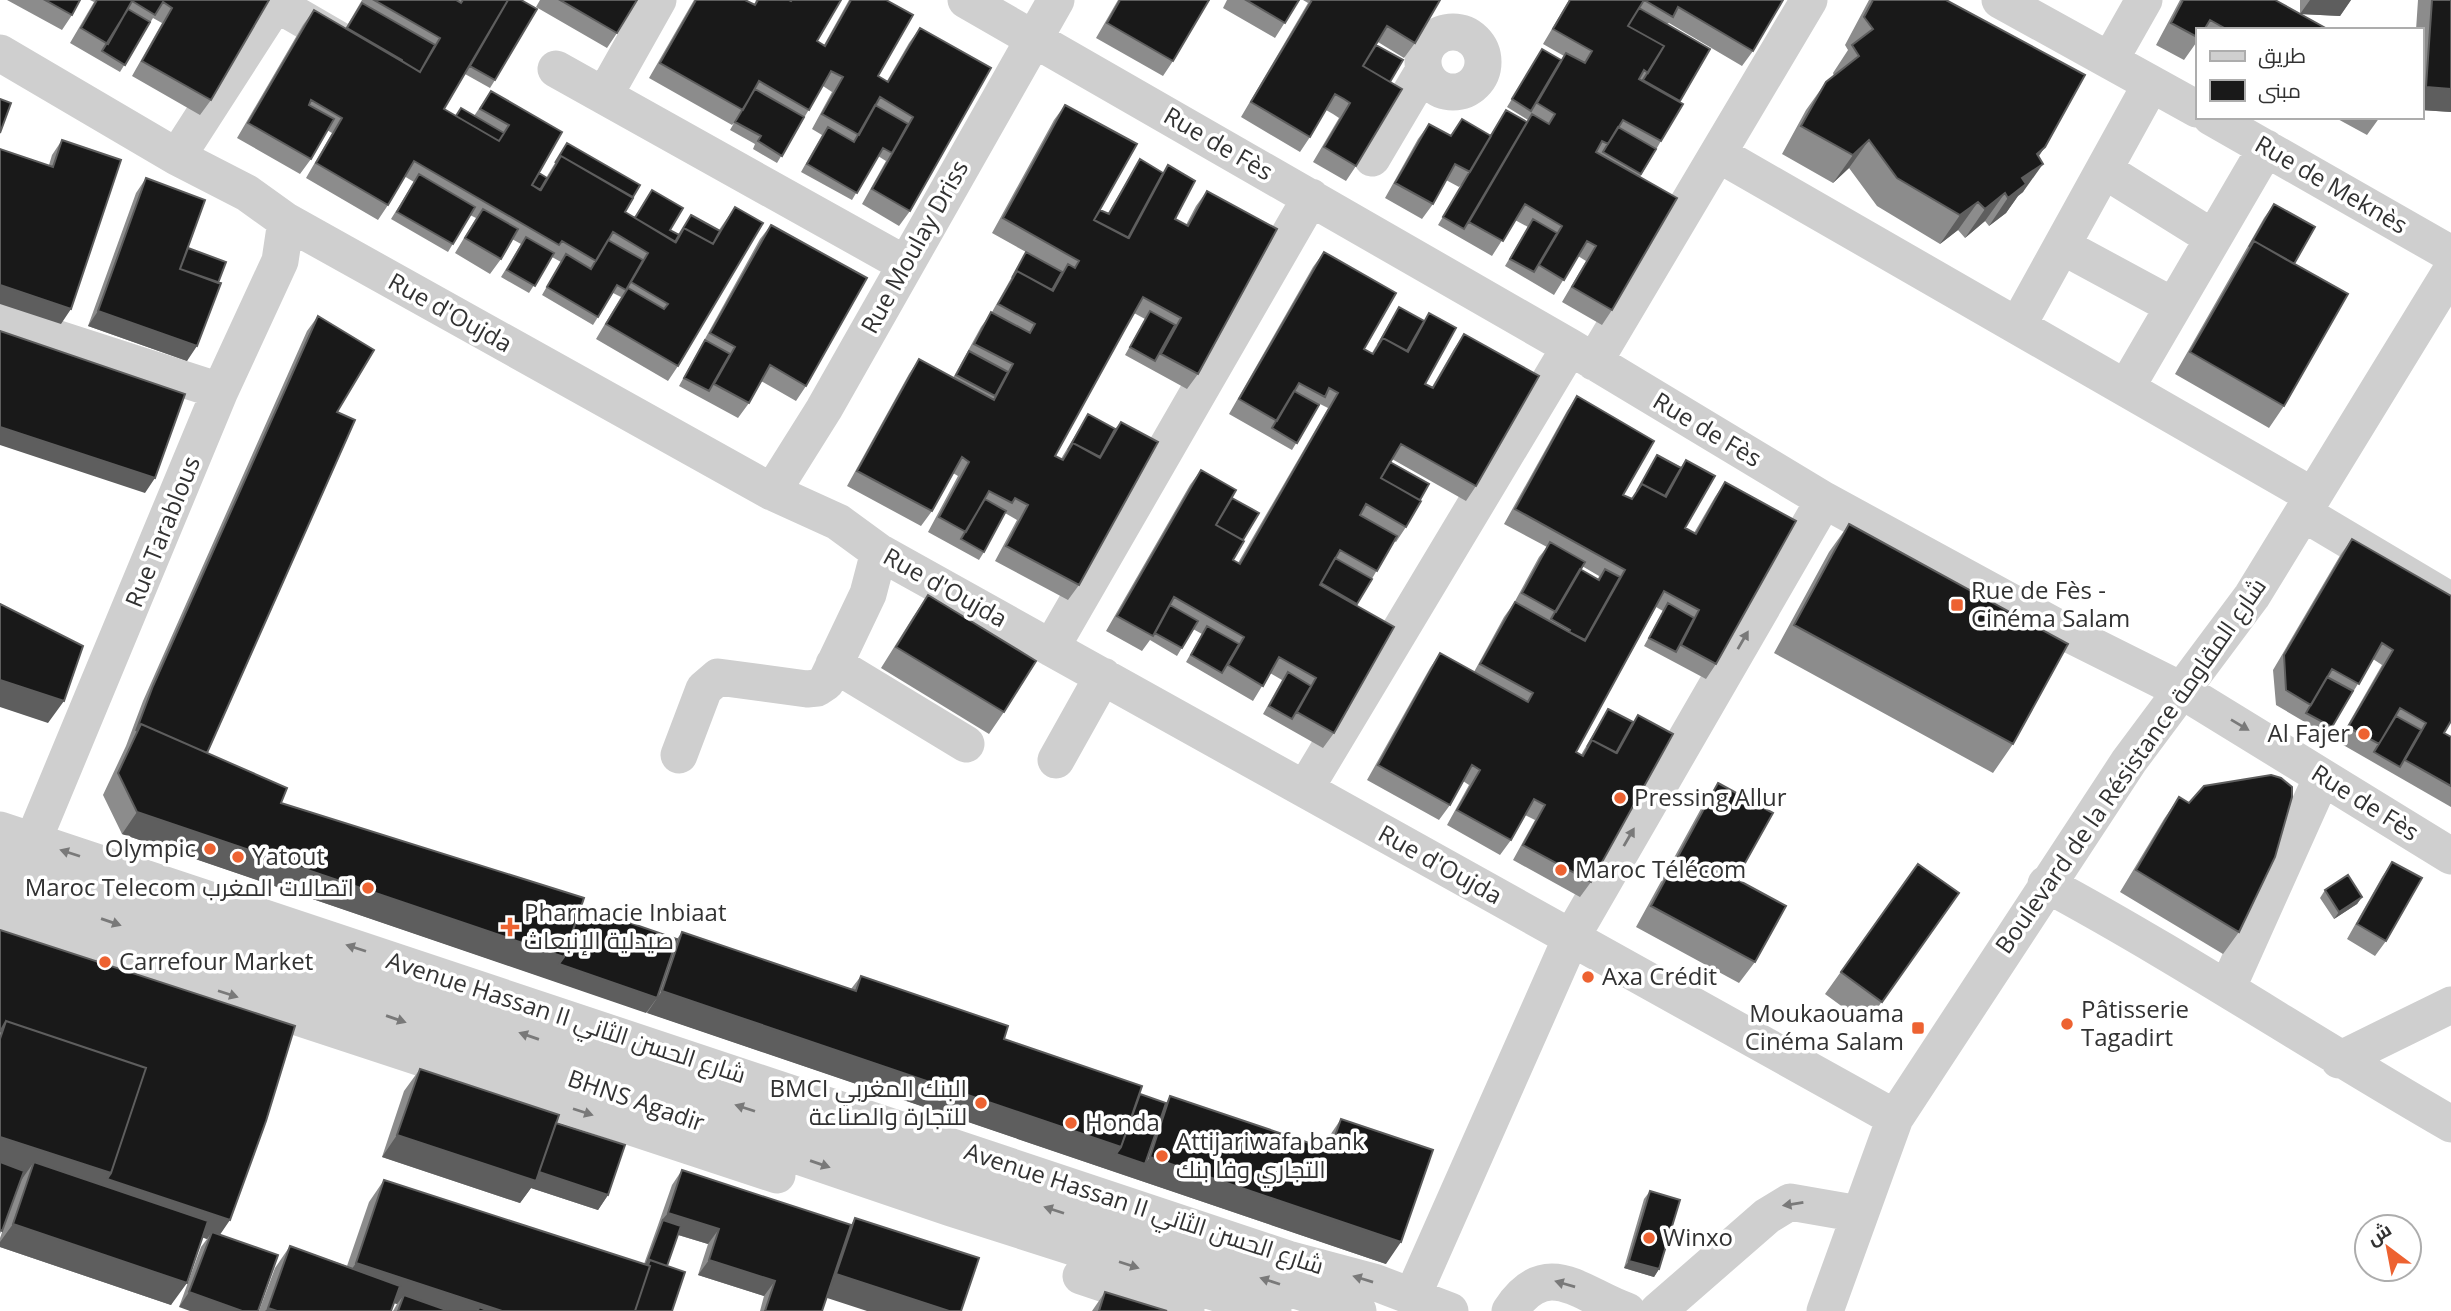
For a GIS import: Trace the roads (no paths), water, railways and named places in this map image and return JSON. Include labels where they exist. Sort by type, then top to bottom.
[{"type":"street","points":[[604,96],[658,0]]},
{"type":"street","name":"Rue de Fès","points":[[966,0],[1311,197],[1824,500],[2073,636],[2181,690],[2451,856]]},
{"type":"street","name":"Rue Moulay Driss","points":[[772,492],[824,409],[1056,0]]},
{"type":"street","points":[[1372,158],[1424,70],[1426,47],[1444,33],[1462,0]]},
{"type":"street","points":[[1306,789],[1582,355],[1720,155],[1810,0]]},
{"type":"street","points":[[2000,0],[2196,108]]},
{"type":"street","points":[[2110,60],[2144,0]]},
{"type":"street","points":[[177,157],[275,1],[384,67]]},
{"type":"street","points":[[1424,70],[1429,81],[1450,92],[1462,91],[1480,76],[1483,65],[1476,43],[1468,35],[1456,31],[1444,33]]},
{"type":"street","name":"Rue d'Oujda","points":[[0,53],[124,142],[177,157],[247,192],[286,221],[772,492],[838,522],[879,552],[1895,1118]]},
{"type":"street","points":[[556,69],[905,264]]},
{"type":"street","points":[[2018,325],[2151,84]]},
{"type":"street","name":"Rue de Meknès","points":[[2215,119],[2451,254]]},
{"type":"street","points":[[2126,388],[2266,148]]},
{"type":"street","points":[[1720,155],[2126,388],[2451,601]]},
{"type":"street","points":[[2104,170],[2213,238]]},
{"type":"street","points":[[1051,648],[1311,197]]},
{"type":"street","name":"Rue Tarablous","points":[[16,835],[280,261],[286,221]]},
{"type":"street","points":[[2062,246],[2173,306]]},
{"type":"street","name":"Boulevard de la Résistance شارع المقاومة","points":[[1825,1311],[1895,1118],[2046,884],[2181,690],[2252,596],[2451,271]]},
{"type":"street","points":[[0,320],[64,326],[220,391]]},
{"type":"street","points":[[1412,1297],[1571,938],[1824,500]]},
{"type":"street","points":[[679,755],[710,681],[728,677],[807,689],[817,688],[826,682],[868,594],[879,552]]},
{"type":"street","points":[[834,664],[966,744]]},
{"type":"street","points":[[1056,760],[1103,676]]},
{"type":"street","points":[[2227,989],[2322,777]]},
{"type":"street","name":"Avenue Hassan II شارع الحسن الثاني","points":[[16,835],[1450,1311]]},
{"type":"street","points":[[0,857],[1358,1311]]},
{"type":"street","name":"BHNS Agadir","points":[[0,884],[951,1208],[1273,1311]]},
{"type":"street","points":[[2046,884],[2451,1124]]},
{"type":"street","points":[[0,919],[1186,1311]]},
{"type":"street","points":[[2339,1060],[2451,1005]]},
{"type":"street","points":[[1658,1311],[1768,1216],[1790,1202],[1859,1214]]},
{"type":"street","name":"Boulevard de la Résistance شارع المقاومة","points":[[1839,1274],[1843,1311]]},
{"type":"street","points":[[1510,1311],[1532,1287],[1556,1281],[1568,1283],[1628,1311]]},
{"type":"place","name":"Rue de Fès - Cinéma Salam","points":[[1957,605]]},
{"type":"place","name":"Al Fajer","points":[[2364,734]]},
{"type":"place","name":"Pressing Allur","points":[[1620,798]]},
{"type":"place","name":"Olympic","points":[[210,849]]},
{"type":"place","name":"Yatout","points":[[238,857]]},
{"type":"place","name":"Maroc Télécom","points":[[1561,870]]},
{"type":"place","name":"Maroc Telecom اتصالات المغرب","points":[[368,888]]},
{"type":"place","name":"Pharmacie Inbiaat صيدلية الإنبعاث","points":[[510,927]]},
{"type":"place","name":"Carrefour Market","points":[[105,962]]},
{"type":"place","name":"Axa Crédit","points":[[1588,977]]},
{"type":"place","name":"Pâtisserie Tagadirt","points":[[2067,1024]]},
{"type":"place","name":"Moukaouama Cinéma Salam","points":[[1918,1028]]},
{"type":"place","name":"BMCI البنك المغربي للتجارة والصناعة","points":[[981,1103]]},
{"type":"place","name":"Honda","points":[[1071,1123]]},
{"type":"place","name":"Attijariwafa bank التجاري وفا بنك","points":[[1162,1156]]},
{"type":"place","name":"Winxo","points":[[1649,1238]]}]
